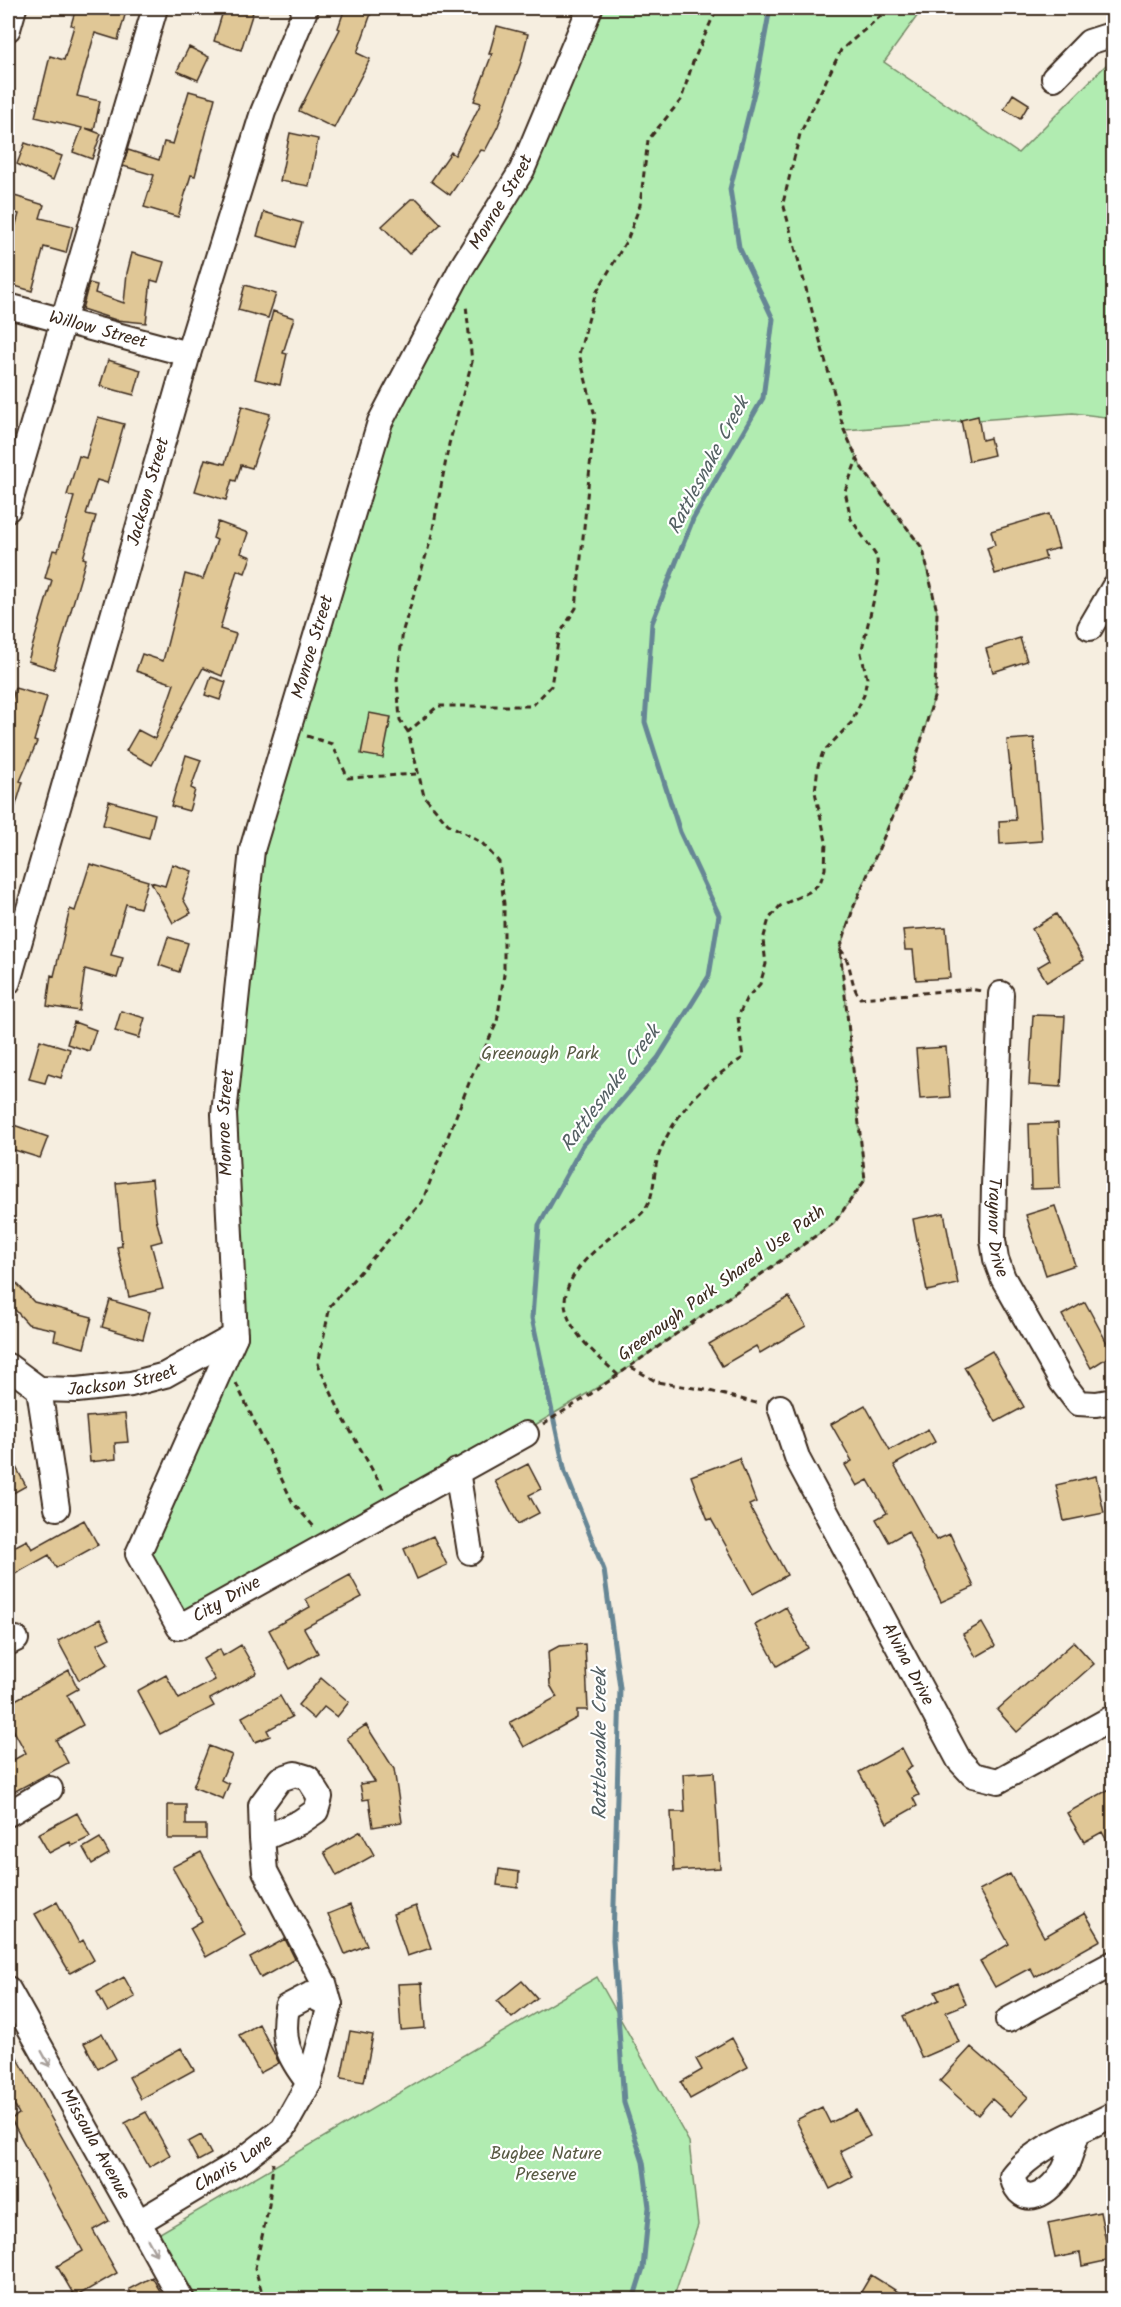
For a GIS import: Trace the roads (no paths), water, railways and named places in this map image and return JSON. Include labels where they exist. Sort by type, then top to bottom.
[{"type":"street","points":[[8,29],[14,8]]},
{"type":"street","points":[[8,509],[155,8]]},
{"type":"street","name":"Jackson Street","points":[[8,982],[188,354],[263,112],[306,8]]},
{"type":"street","name":"Monroe Street","points":[[235,1336],[224,1114],[252,850],[380,422],[462,267],[522,170],[590,8]]},
{"type":"street","points":[[1054,78],[1089,42],[1113,34]]},
{"type":"street","name":"Willow Street","points":[[8,306],[188,354]]},
{"type":"street","points":[[1090,628],[1113,587]]},
{"type":"street","name":"Traynor Drive","points":[[1001,994],[994,1186],[993,1240],[996,1259],[1062,1382],[1078,1403],[1096,1404],[1113,1401]]},
{"type":"street","name":"Jackson Street","points":[[39,1389],[77,1390],[131,1384],[165,1375],[235,1336]]},
{"type":"street","name":"City Drive","points":[[235,1336],[138,1554],[179,1627],[333,1539],[526,1434]]},
{"type":"street","points":[[8,1366],[39,1389],[57,1508]]},
{"type":"street","name":"Alvina Drive","points":[[780,1407],[798,1460],[959,1760],[973,1775],[998,1781],[1113,1718]]},
{"type":"street","points":[[457,1472],[470,1552]]},
{"type":"street","points":[[8,1814],[50,1789]]},
{"type":"street","points":[[262,1839],[265,1870],[324,1983],[330,2005]]},
{"type":"street","points":[[1008,2020],[1113,1963]]},
{"type":"street","name":"Missoula Avenue","points":[[8,1989],[16,2024],[139,2222],[182,2300]]},
{"type":"street","points":[[309,2083],[290,2059],[283,2030],[287,2007],[310,1995],[330,2005]]},
{"type":"street","name":"Charis Lane","points":[[139,2222],[243,2160],[283,2128],[309,2083],[330,2005]]},
{"type":"street","points":[[1077,2134],[1113,2114]]},
{"type":"waterway","name":"Rattlesnake Creek","points":[[633,2300],[643,2268],[649,2207],[643,2162],[624,2103],[613,1940],[620,1688],[604,1570],[565,1472],[532,1318],[539,1225],[583,1145],[658,1058],[709,976],[719,915],[680,832],[645,722],[652,623],[693,519],[763,398],[773,319],[739,247],[730,189],[756,85],[770,8]]},
{"type":"park label","name":"Greenough Park","points":[[540,1054]]},
{"type":"park label","name":"Bugbee Nature Preserve","points":[[546,2164]]}]
